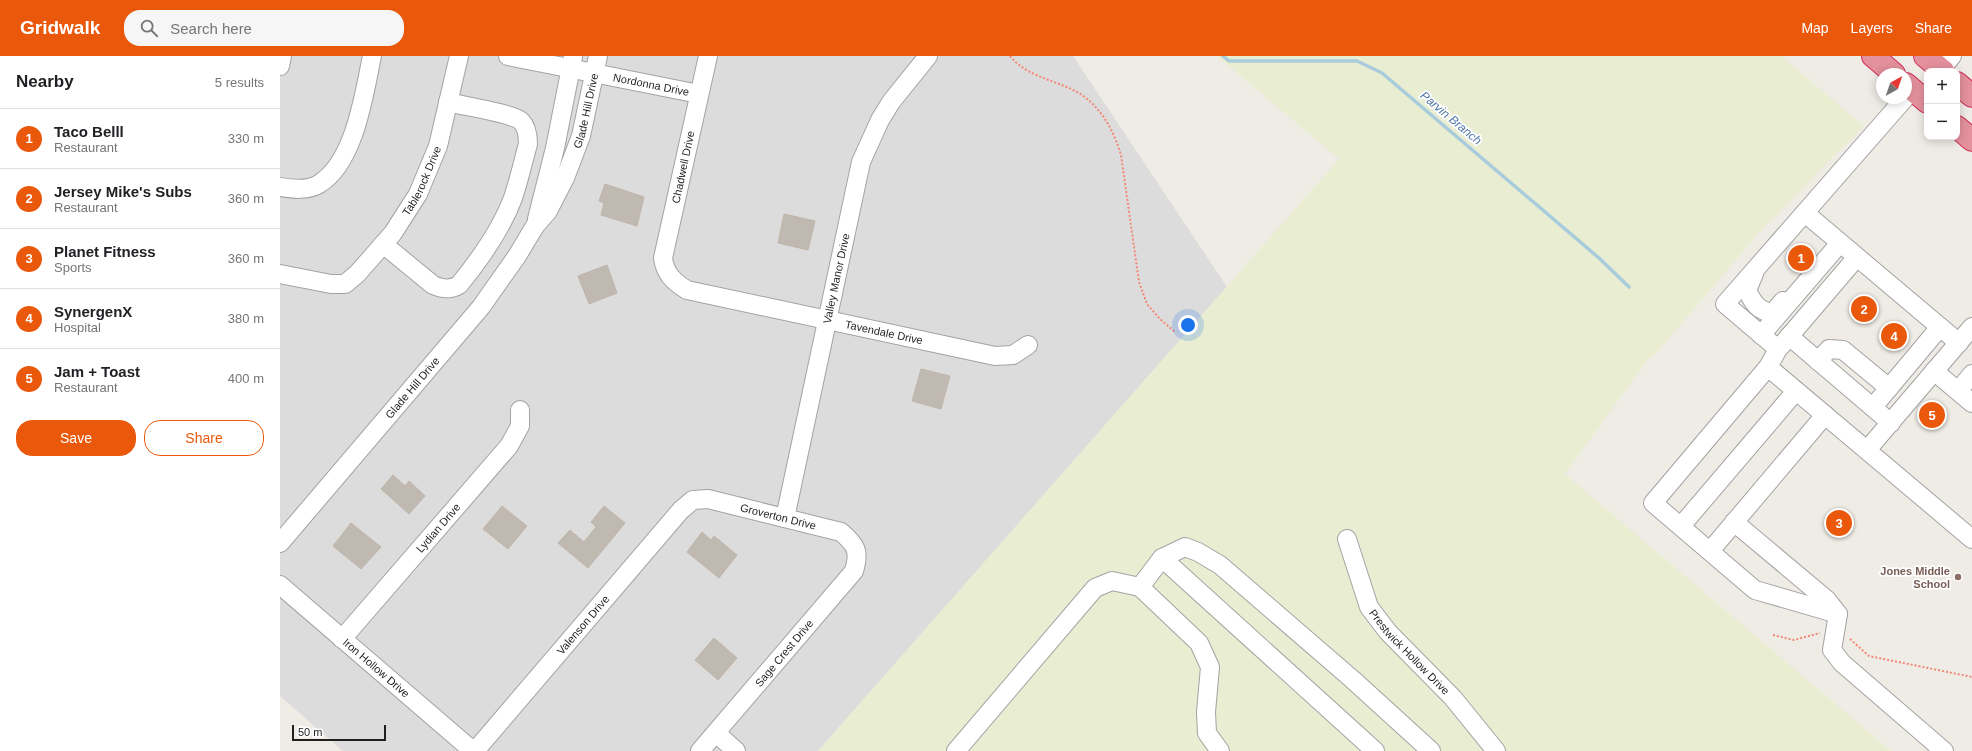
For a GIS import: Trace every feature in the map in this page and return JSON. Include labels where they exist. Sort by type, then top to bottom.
[{"type":"highway","points":[[1873,56],[1887,68]]},
{"type":"highway","points":[[1944,67],[1972,96]]},
{"type":"highway","points":[[1960,130],[1972,140]]},
{"type":"street","points":[[280,66],[282,56]]},
{"type":"street","points":[[280,187],[296,189],[313,187],[326,179],[336,167],[345,154],[356,126],[372,56]]},
{"type":"street","name":"Tablerock Drive","points":[[280,274],[331,284],[345,284],[357,274],[393,233],[418,194],[438,146],[459,56]]},
{"type":"street","name":"Nordonna Drive","points":[[508,56],[596,64],[699,94]]},
{"type":"street","name":"Chadwell Drive","points":[[670,277],[664,267],[663,258],[708,56]]},
{"type":"street","name":"Valley Manor Drive","points":[[785,518],[861,162],[880,120],[891,102],[926,57]]},
{"type":"street","name":"Glade Hill Drive","points":[[536,226],[538,206],[554,148],[572,62]]},
{"type":"street","name":"Glade Hill Drive","points":[[280,543],[481,307],[536,226],[548,211],[565,178],[581,136],[596,64]]},
{"type":"street","points":[[383,244],[433,285],[441,288],[454,288],[459,285],[483,254],[501,224],[512,199],[528,144],[525,127],[514,117],[448,102]]},
{"type":"street","points":[[1890,423],[1818,361],[1783,343],[1761,334],[1726,304],[1902,104]]},
{"type":"street","points":[[1805,213],[1959,343]]},
{"type":"street","points":[[1761,334],[1840,243]]},
{"type":"street","points":[[1838,614],[1755,590],[1653,502],[1768,367],[1783,343],[1857,257]]},
{"type":"street","points":[[1757,268],[1747,290],[1754,304],[1764,312],[1773,313],[1788,296],[1797,294]]},
{"type":"street","name":"Tavendale Drive","points":[[670,277],[687,290],[995,356],[1013,355],[1028,345]]},
{"type":"street","points":[[1873,407],[1940,327]]},
{"type":"street","points":[[1867,450],[1972,327]]},
{"type":"street","points":[[1818,361],[1828,349],[1844,350],[1889,388]]},
{"type":"street","points":[[1768,367],[1972,539]]},
{"type":"street","points":[[1934,371],[1972,403]]},
{"type":"street","points":[[1958,391],[1972,374]]},
{"type":"street","points":[[1681,526],[1796,391]]},
{"type":"street","name":"Lydian Drive","points":[[342,639],[509,446],[520,426],[520,410]]},
{"type":"street","points":[[1710,551],[1825,415]]},
{"type":"street","name":"Groverton Drive","points":[[693,500],[708,499],[841,532],[851,540],[856,549]]},
{"type":"street","name":"Valenson Drive","points":[[474,751],[681,510],[693,500]]},
{"type":"street","points":[[1734,522],[1827,600],[1838,614],[1832,650],[1842,663],[1944,751]]},
{"type":"street","name":"Prestwick Hollow Drive","points":[[1346,539],[1369,608],[1388,632],[1452,698],[1496,751]]},
{"type":"street","points":[[1140,587],[1162,558],[1185,547],[1198,552],[1220,565],[1352,679],[1431,751]]},
{"type":"street","name":"Sage Crest Drive","points":[[700,751],[854,571],[858,560],[856,549]]},
{"type":"street","points":[[1162,558],[1375,751]]},
{"type":"street","points":[[956,751],[1095,588],[1112,581],[1140,587],[1199,642],[1210,667],[1206,712],[1207,733],[1220,751]]},
{"type":"street","name":"Iron Hollow Drive","points":[[280,585],[474,751]]},
{"type":"street","points":[[716,733],[736,751]]},
{"type":"path","points":[[1010,56],[1015,62],[1030,73],[1086,96],[1100,112],[1115,135],[1121,155],[1139,282],[1147,304],[1160,319],[1175,332]]},
{"type":"path","points":[[1773,635],[1794,640],[1820,633],[1834,636],[1852,640],[1869,656],[1972,678]]},
{"type":"shaded area","points":[[280,56],[1073,56],[1227,287],[818,751],[343,751],[280,696]]},
{"type":"green space","points":[[1217,56],[1781,56],[1864,126],[1758,234],[1659,350],[1646,362],[1565,474],[1891,751],[818,751],[1339,159]]},
{"type":"building","points":[[605,184],[644,197],[637,226],[601,215],[604,203],[599,201]]},
{"type":"building","points":[[784,214],[815,221],[808,250],[778,243]]},
{"type":"building","points":[[607,265],[617,293],[589,304],[578,276]]},
{"type":"building","points":[[921,369],[950,376],[941,409],[912,401]]},
{"type":"building","points":[[393,475],[405,486],[409,481],[425,496],[409,514],[381,489]]},
{"type":"building","points":[[502,506],[527,526],[508,549],[483,529]]},
{"type":"building","points":[[604,506],[625,523],[588,568],[558,543],[570,530],[584,542],[596,527],[591,522]]},
{"type":"building","points":[[351,523],[381,547],[361,569],[333,546]]},
{"type":"building","points":[[702,532],[711,540],[714,536],[737,555],[719,578],[687,552]]},
{"type":"building","points":[[714,638],[737,658],[718,680],[695,660]]},
{"type":"waterway","name":"Parvin Branch","points":[[1223,56],[1229,61],[1357,61],[1382,73],[1599,258],[1629,287]]},
{"type":"place","name":"Taco Belll","points":[[1801,258]]},
{"type":"place","name":"Jersey Mike's Subs","points":[[1864,309]]},
{"type":"place","name":"SynergenX","points":[[1894,336]]},
{"type":"place","name":"Jam + Toast","points":[[1932,415]]},
{"type":"place","name":"Planet Fitness","points":[[1839,523]]},
{"type":"place","name":"Jones Middle School","points":[[1958,577]]}]
